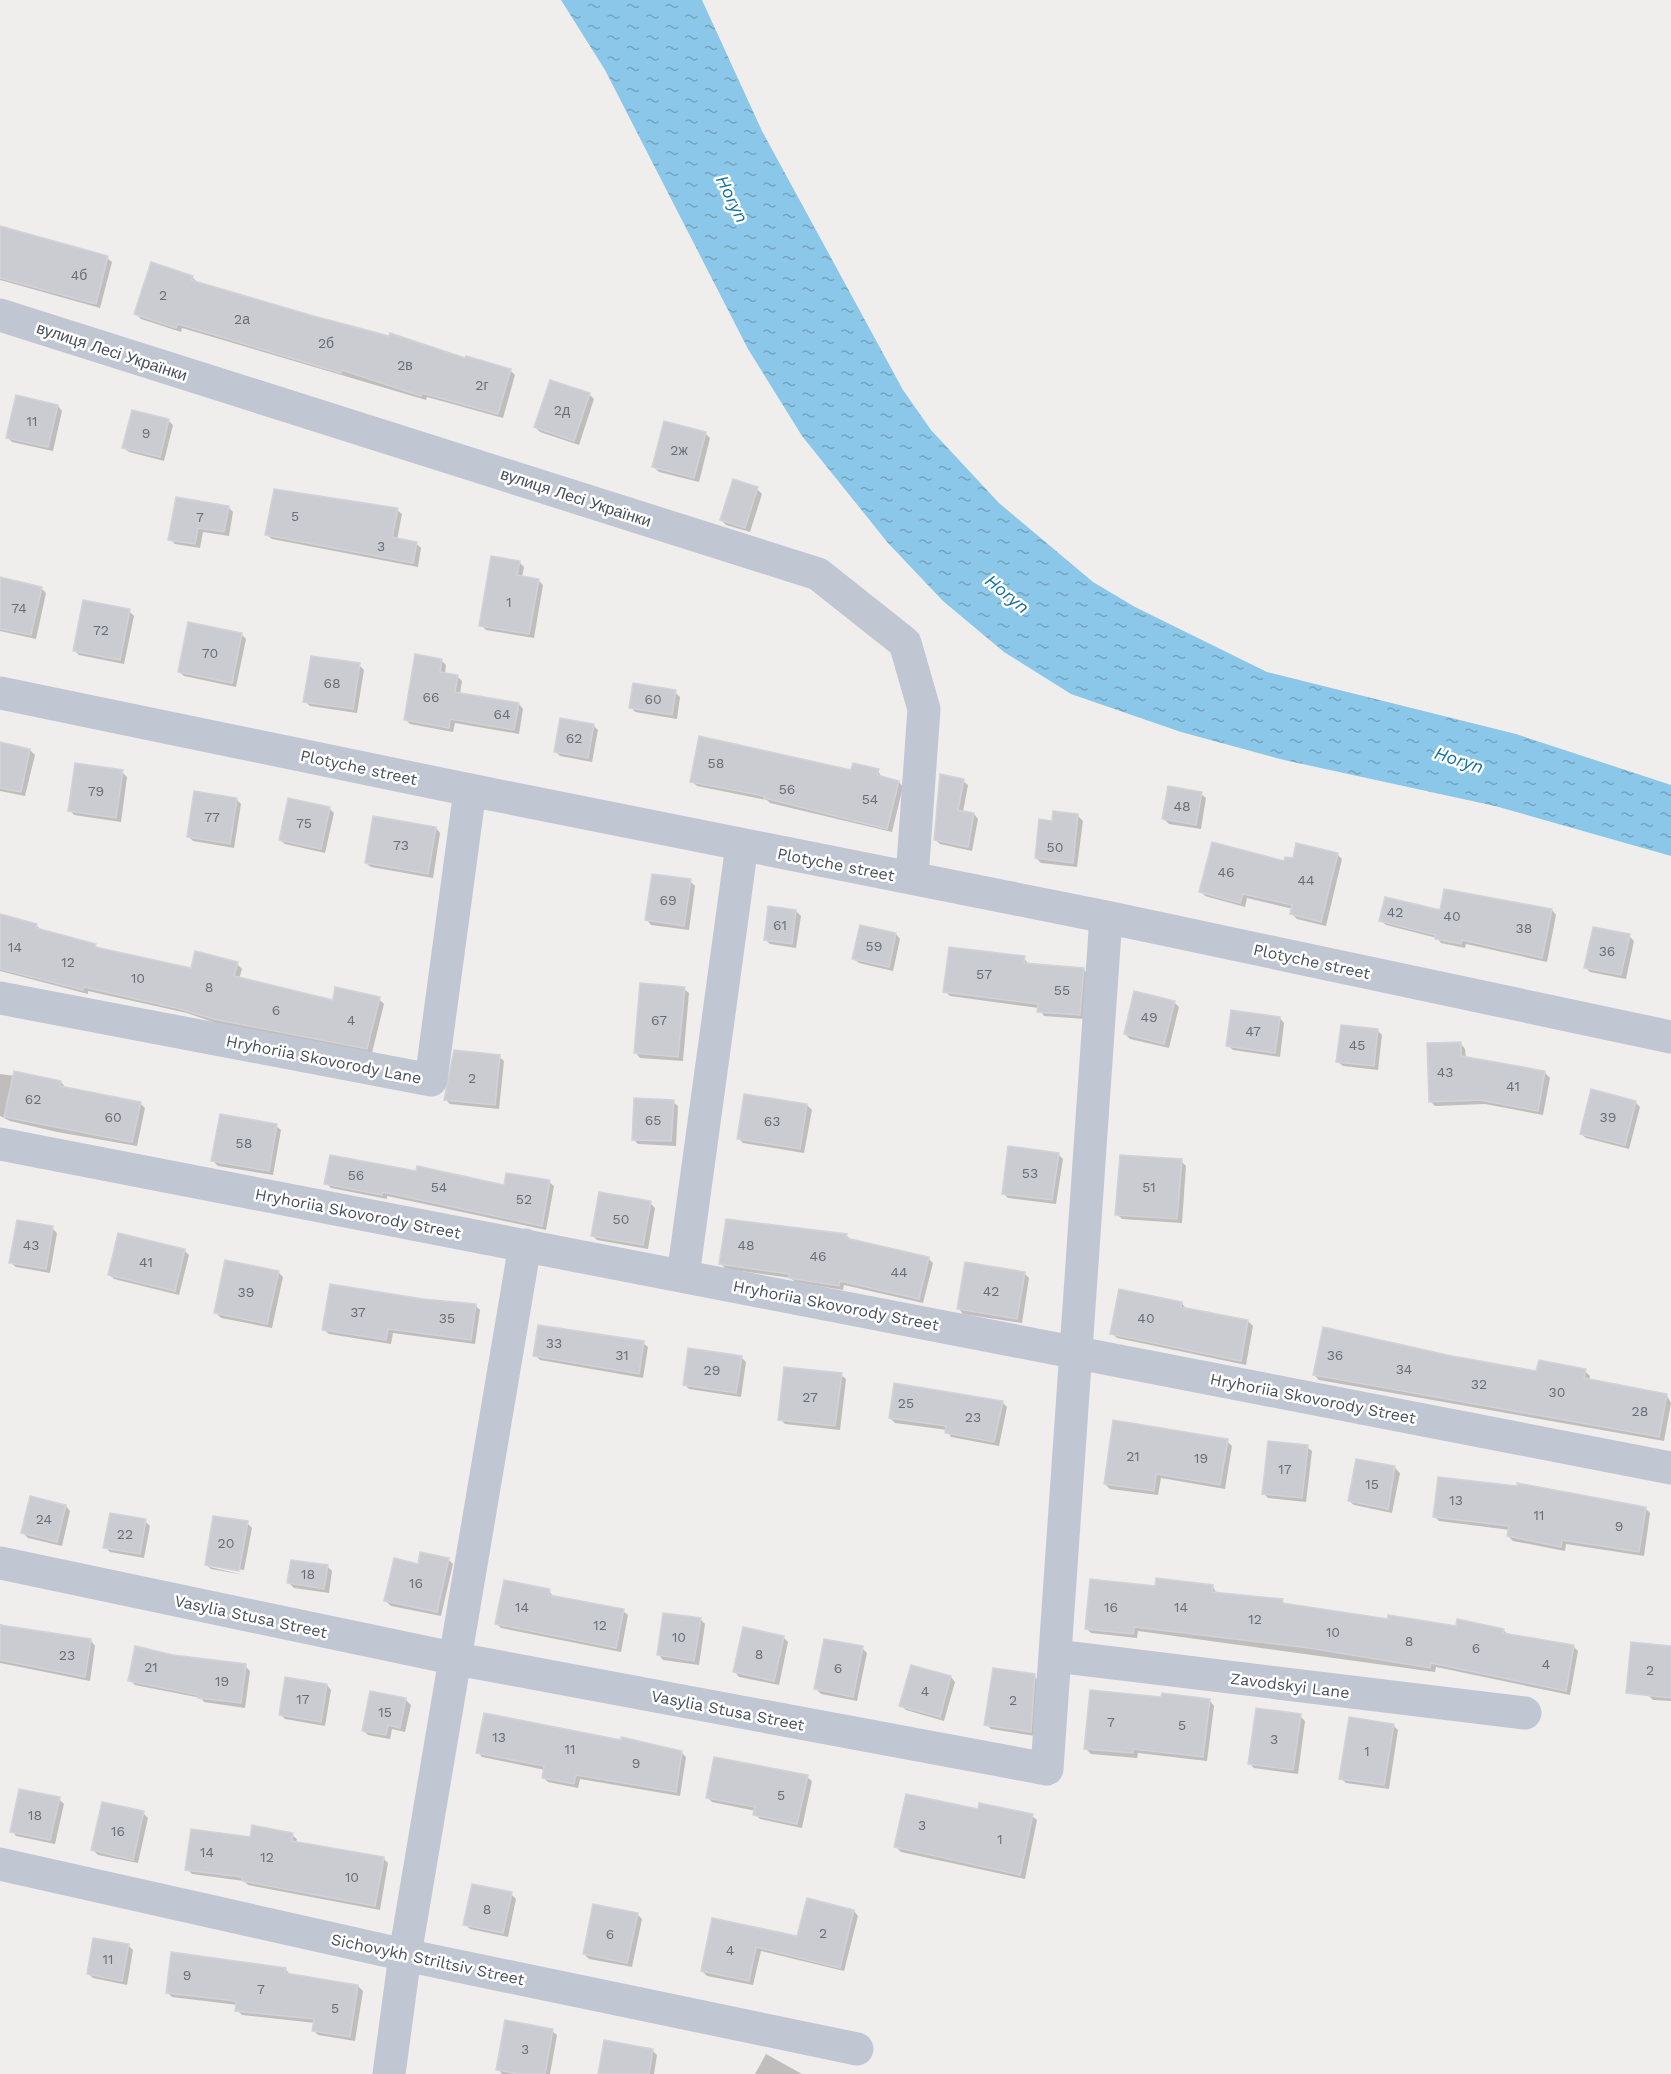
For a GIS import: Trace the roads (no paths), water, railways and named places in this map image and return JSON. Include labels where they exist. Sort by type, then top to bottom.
[{"type":"street","name":"вулиця Лесі Українки","points":[[0,315],[818,574],[905,643],[924,709],[912,878]]},
{"type":"street","name":"Plotyche street","points":[[0,693],[1106,917],[1671,1037]]},
{"type":"street","name":"Hryhoriia Skovorody Lane","points":[[0,998],[431,1080],[470,790]]},
{"type":"street","points":[[683,1276],[742,845]]},
{"type":"street","name":"Vasylia Stusa Street","points":[[0,1563],[457,1659],[1047,1769],[1106,917]]},
{"type":"street","name":"Hryhoriia Skovorody Street","points":[[0,1143],[1671,1468]]},
{"type":"street","points":[[389,2074],[405,1955],[457,1659],[525,1245]]},
{"type":"street","name":"Zavodskyi Lane","points":[[1056,1656],[1525,1713]]},
{"type":"street","name":"Sichovykh Striltsiv Street","points":[[0,1864],[405,1955],[857,2049]]},
{"type":"water","name":"Horyn","points":[[561,0],[702,0],[762,131],[903,390],[931,430],[999,503],[1093,582],[1135,607],[1267,672],[1516,734],[1671,785],[1671,856],[1495,806],[1284,760],[1181,732],[1071,694],[1004,652],[943,601],[888,543],[802,436],[748,349],[605,70]]}]
